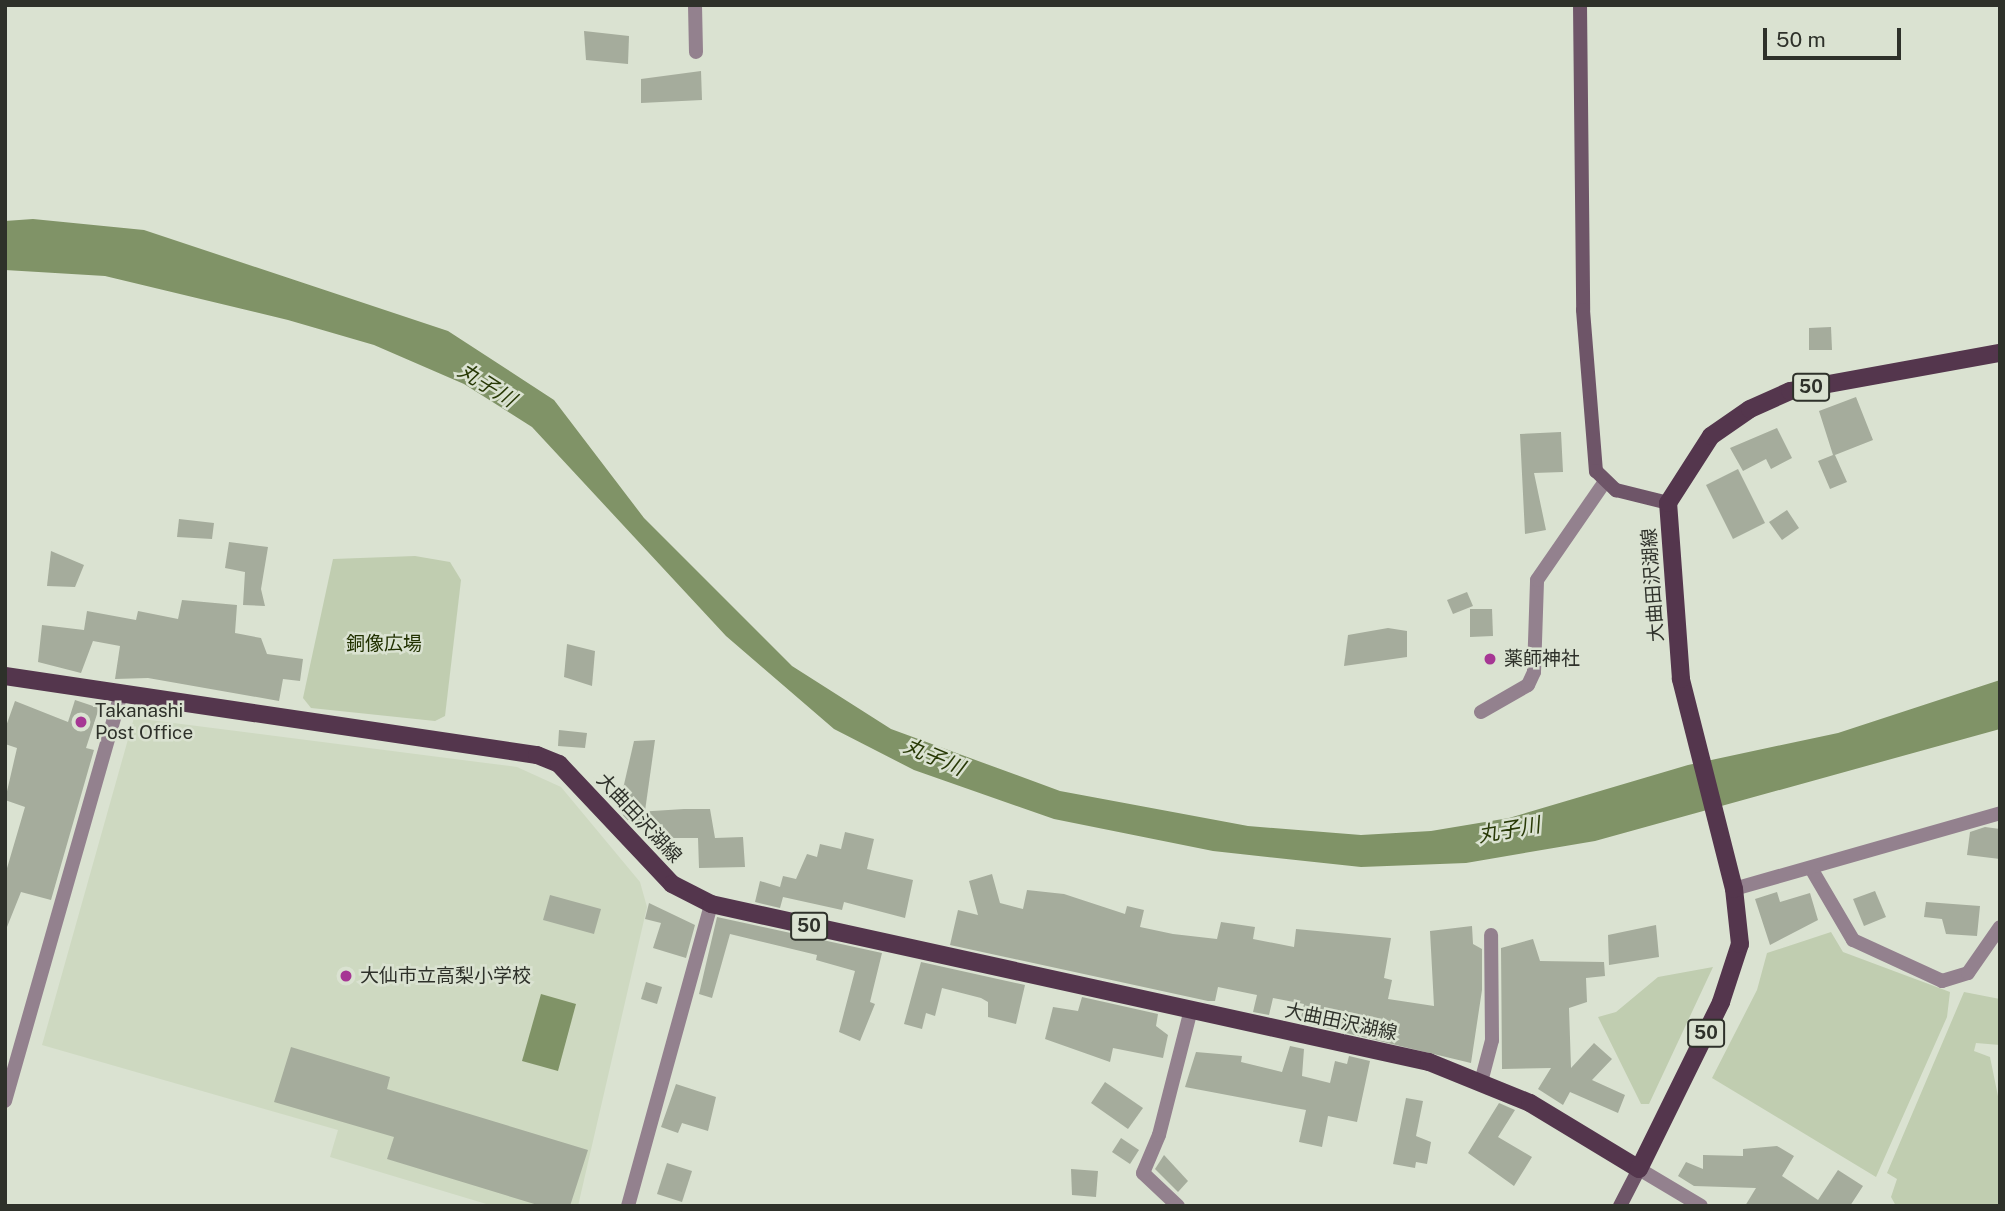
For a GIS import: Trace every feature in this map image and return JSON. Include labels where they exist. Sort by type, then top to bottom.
[{"type":"main road","name":"大曲田沢湖線","points":[[5,676],[537,755],[559,764],[672,884],[711,904],[1190,1013],[1429,1062],[1481,1082],[1639,1169],[1734,971],[1740,944],[1734,889],[1681,679],[1668,503],[1711,436],[1750,409],[1790,391],[2000,353]]},
{"type":"street","points":[[695,5],[696,52]]},
{"type":"street","points":[[1580,5],[1583,310],[1597,471],[1604,483],[1668,503]]},
{"type":"street","points":[[1482,712],[1528,685],[1534,672],[1531,609],[1537,580],[1604,483]]},
{"type":"street","points":[[5,1101],[121,693]]},
{"type":"street","points":[[1734,889],[1812,870],[2000,813]]},
{"type":"street","points":[[1812,870],[1853,940],[1942,981],[1968,973],[2000,927]]},
{"type":"street","points":[[628,1206],[711,904]]},
{"type":"street","points":[[1481,1082],[1492,1041],[1491,935]]},
{"type":"street","points":[[1178,1206],[1143,1173],[1159,1135],[1190,1013]]},
{"type":"street","points":[[1620,1206],[1639,1169],[1700,1206]]},
{"type":"shaded area","name":"大仙市立高梨小学校","points":[[134,718],[517,767],[561,787],[640,882],[647,907],[578,1206],[493,1206],[330,1157],[338,1130],[42,1045]]},
{"type":"green space","name":"銅像広場","points":[[415,556],[450,562],[461,580],[445,716],[435,721],[311,708],[303,698],[333,559]]},
{"type":"green space","points":[[1831,932],[1843,952],[1950,992],[1947,1017],[1876,1177],[1712,1078],[1757,990],[1767,953]]},
{"type":"green space","points":[[1713,967],[1649,1104],[1641,1104],[1598,1017],[1616,1012],[1658,977]]},
{"type":"green space","points":[[1964,992],[2000,999],[2000,1045],[1976,1043],[1974,1051],[1990,1057],[2000,1106],[2000,1206],[1896,1206],[1891,1197],[1897,1179],[1887,1173]]},
{"type":"water","name":"丸子川","points":[[33,219],[144,230],[448,331],[554,400],[644,518],[792,666],[891,729],[1060,791],[1248,826],[1361,835],[1431,831],[1509,818],[1688,765],[1838,733],[2000,680],[2000,729],[1595,841],[1466,863],[1361,867],[1213,851],[1054,819],[914,770],[834,729],[726,636],[532,427],[464,384],[374,345],[288,320],[105,276],[5,270],[5,221]]},
{"type":"water","points":[[541,994],[576,1004],[558,1071],[522,1061]]},
{"type":"building","points":[[584,31],[629,36],[628,64],[586,60]]},
{"type":"building","points":[[701,71],[702,100],[641,103],[641,79]]},
{"type":"building","points":[[1831,327],[1832,350],[1809,350],[1809,328]]},
{"type":"building","points":[[1856,397],[1873,440],[1835,455],[1847,482],[1830,489],[1818,461],[1833,455],[1819,411]]},
{"type":"building","points":[[1777,428],[1792,458],[1771,469],[1766,459],[1743,471],[1730,448]]},
{"type":"building","points":[[1561,432],[1563,472],[1534,473],[1546,530],[1525,534],[1520,434]]},
{"type":"building","points":[[1738,469],[1765,523],[1733,539],[1706,485]]},
{"type":"building","points":[[1787,510],[1799,528],[1782,540],[1769,522]]},
{"type":"building","points":[[179,519],[214,523],[212,539],[177,537]]},
{"type":"building","points":[[229,542],[268,547],[261,589],[265,606],[243,605],[245,572],[225,568]]},
{"type":"building","points":[[51,551],[84,565],[75,587],[47,586]]},
{"type":"building","points":[[1467,592],[1473,606],[1453,614],[1447,600]]},
{"type":"building","points":[[182,600],[237,605],[235,633],[261,638],[267,654],[303,659],[300,681],[283,679],[279,701],[148,678],[115,679],[120,646],[93,641],[81,673],[38,662],[42,625],[84,630],[87,611],[136,620],[138,611],[178,619]]},
{"type":"building","points":[[1470,609],[1492,609],[1493,636],[1470,637]]},
{"type":"building","points":[[1388,628],[1407,631],[1407,657],[1344,666],[1348,635]]},
{"type":"building","points":[[567,644],[595,651],[592,686],[564,677]]},
{"type":"building","points":[[75,700],[99,708],[86,748],[94,750],[51,900],[21,892],[5,932],[5,875],[25,807],[5,800],[17,748],[5,744],[5,729],[15,701],[68,722]]},
{"type":"building","points":[[559,730],[587,733],[585,748],[558,746]]},
{"type":"building","points":[[655,740],[645,811],[626,807],[620,802],[634,741]]},
{"type":"building","points":[[710,809],[715,838],[743,837],[745,867],[699,868],[698,838],[655,838],[655,829],[631,824],[621,813]]},
{"type":"building","points":[[1985,827],[2000,829],[2000,859],[1967,855],[1970,832]]},
{"type":"building","points":[[845,832],[874,839],[867,869],[913,880],[905,918],[844,902],[842,910],[783,897],[780,908],[755,902],[760,881],[780,887],[783,876],[796,879],[807,854],[817,857],[820,844],[841,849]]},
{"type":"building","points":[[992,874],[1000,903],[1023,909],[1027,890],[1064,894],[1125,914],[1127,906],[1144,910],[1140,927],[1173,934],[1217,939],[1221,922],[1255,927],[1253,939],[1294,947],[1296,929],[1391,938],[1384,978],[1392,980],[1388,999],[1434,1006],[1430,931],[1472,926],[1473,944],[1482,949],[1482,990],[1471,1063],[1300,1022],[1304,1004],[1273,998],[1269,1015],[1253,1012],[1257,995],[1218,987],[1215,1001],[1208,1001],[950,945],[958,910],[978,915],[969,881]]},
{"type":"building","points":[[1875,891],[1886,917],[1864,926],[1853,899]]},
{"type":"building","points":[[1777,892],[1780,902],[1810,893],[1818,920],[1770,945],[1755,899]]},
{"type":"building","points":[[550,895],[601,909],[594,934],[543,920]]},
{"type":"building","points":[[1926,902],[1980,906],[1977,936],[1946,934],[1942,919],[1924,917]]},
{"type":"building","points":[[649,903],[695,925],[686,958],[653,948],[661,923],[645,919]]},
{"type":"building","points":[[717,917],[882,953],[870,1002],[875,1004],[860,1041],[839,1032],[855,971],[816,960],[817,955],[730,934],[712,998],[699,994]]},
{"type":"building","points":[[1656,925],[1659,957],[1609,965],[1608,935]]},
{"type":"building","points":[[1533,939],[1540,961],[1604,962],[1605,976],[1586,978],[1587,1002],[1569,1008],[1571,1068],[1594,1043],[1612,1059],[1592,1080],[1625,1095],[1618,1113],[1570,1092],[1563,1105],[1538,1089],[1551,1068],[1502,1069],[1501,948]]},
{"type":"building","points":[[921,962],[1025,985],[1016,1024],[988,1017],[988,1002],[981,998],[942,988],[935,1016],[926,1013],[922,1029],[904,1024]]},
{"type":"building","points":[[646,982],[662,987],[657,1004],[641,999]]},
{"type":"building","points":[[1082,997],[1158,1014],[1156,1026],[1168,1035],[1163,1058],[1113,1048],[1110,1062],[1045,1039],[1053,1007],[1078,1011]]},
{"type":"building","points":[[1290,1046],[1304,1049],[1302,1076],[1330,1083],[1335,1061],[1347,1064],[1349,1056],[1370,1061],[1357,1122],[1328,1116],[1322,1147],[1299,1142],[1306,1110],[1185,1087],[1196,1052],[1242,1056],[1241,1062],[1282,1072]]},
{"type":"building","points":[[291,1047],[390,1077],[387,1089],[588,1150],[570,1206],[541,1206],[387,1159],[394,1137],[274,1102]]},
{"type":"building","points":[[1105,1082],[1143,1108],[1128,1129],[1091,1103]]},
{"type":"building","points":[[676,1084],[716,1097],[708,1131],[682,1123],[678,1133],[661,1127]]},
{"type":"building","points":[[1406,1098],[1423,1101],[1416,1136],[1431,1142],[1427,1164],[1416,1162],[1415,1168],[1393,1164]]},
{"type":"building","points":[[1499,1103],[1515,1110],[1498,1137],[1532,1157],[1514,1186],[1468,1153]]},
{"type":"building","points":[[1121,1138],[1139,1150],[1130,1164],[1112,1152]]},
{"type":"building","points":[[1777,1146],[1794,1156],[1782,1176],[1818,1200],[1838,1170],[1863,1186],[1850,1206],[1745,1206],[1756,1188],[1694,1186],[1678,1176],[1686,1162],[1703,1169],[1703,1155],[1743,1156],[1743,1149]]},
{"type":"building","points":[[1164,1155],[1188,1181],[1178,1192],[1155,1169]]},
{"type":"building","points":[[667,1163],[692,1171],[682,1202],[657,1194]]},
{"type":"building","points":[[1071,1169],[1098,1171],[1096,1197],[1072,1195]]},
{"type":"place","name":"薬師神社","points":[[1490,659]]},
{"type":"place","name":"Takanashi Post Office","points":[[81,722]]},
{"type":"place","name":"大仙市立高梨小学校","points":[[346,976]]}]
